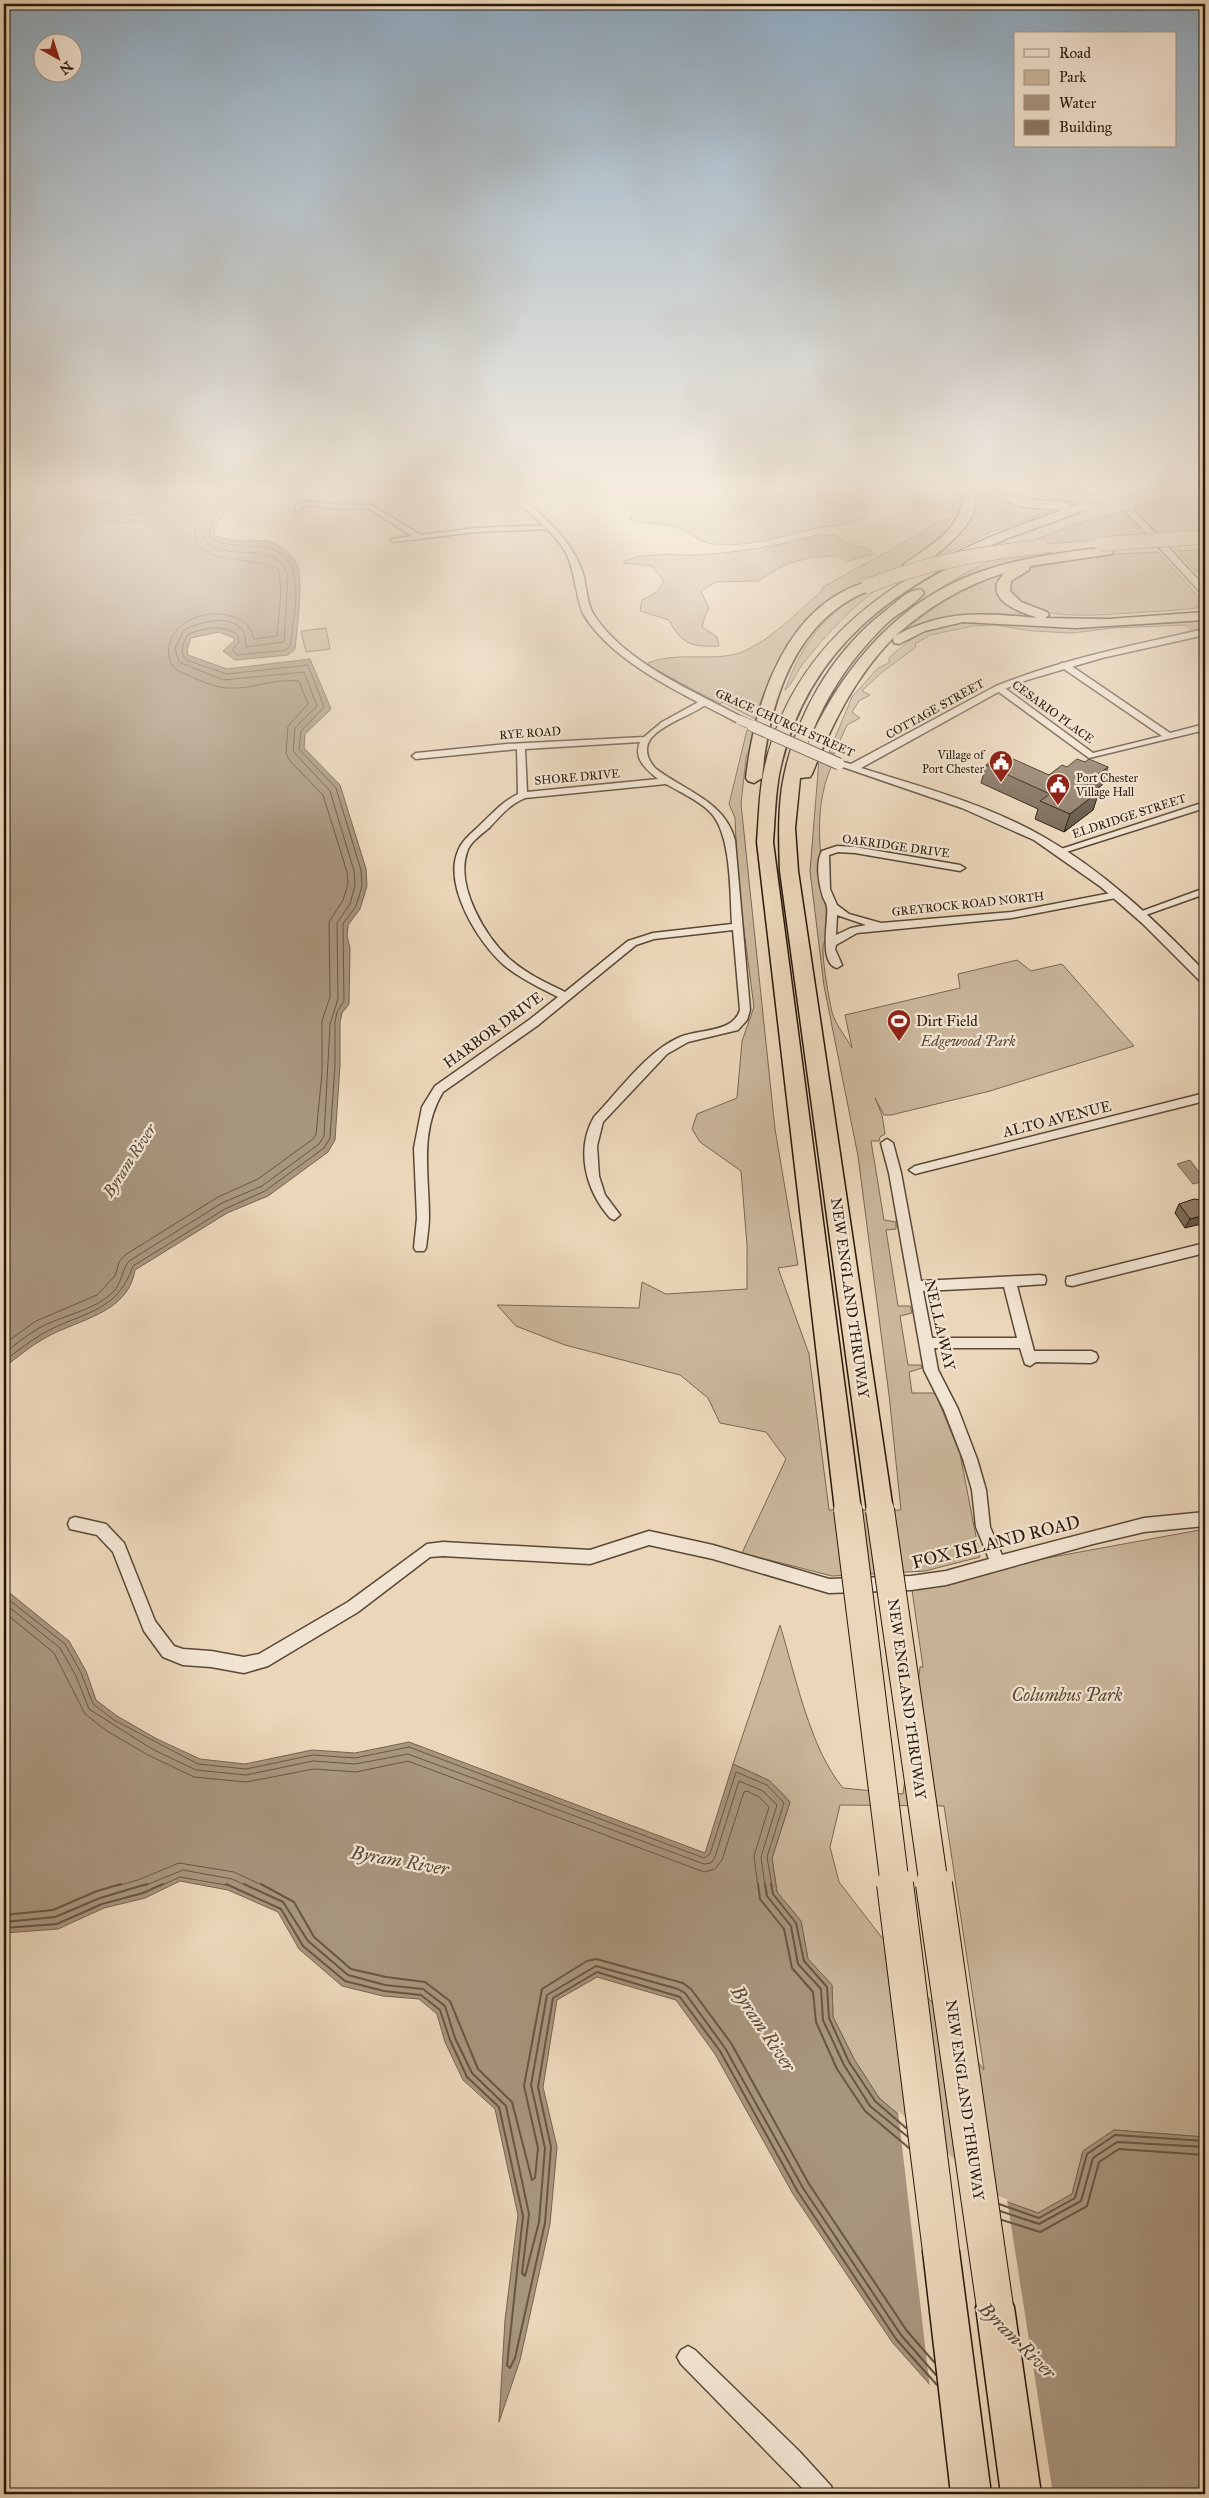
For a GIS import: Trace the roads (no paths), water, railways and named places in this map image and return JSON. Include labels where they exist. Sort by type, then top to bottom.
[{"type":"highway","points":[[765,842],[757,810],[754,776],[765,722],[776,686],[792,650],[811,623],[827,609]]},
{"type":"highway","points":[[832,646],[849,618],[859,609]]},
{"type":"highway","name":"NEW ENGLAND THRUWAY","points":[[870,609],[832,646],[802,687],[774,752],[766,793],[765,842],[971,2494]]},
{"type":"highway","name":"NEW ENGLAND THRUWAY","points":[[897,609],[868,634],[836,671],[811,713],[796,752],[786,827],[792,886],[1021,2494]]},
{"type":"highway","points":[[786,827],[815,746],[852,678],[882,641],[923,609]]},
{"type":"highway","points":[[1024,609],[1037,614],[1074,619],[1205,611]]},
{"type":"highway","points":[[852,678],[908,633],[943,620],[984,617],[1079,624],[1205,616]]},
{"type":"street","name":"GRACE CHURCH STREET","points":[[587,609],[588,614],[597,627],[636,663],[704,702],[839,764],[981,812],[1036,837],[1060,851],[1139,914],[1205,979]]},
{"type":"street","name":"COTTAGE STREET","points":[[852,768],[999,688],[1064,665],[1205,632]]},
{"type":"street","points":[[1064,665],[1168,736],[1205,727]]},
{"type":"street","name":"CESARIO PLACE","points":[[999,688],[1092,756],[1168,736]]},
{"type":"street","points":[[614,1215],[597,1190],[592,1156],[594,1126],[663,1051],[679,1041],[726,1030],[740,1022],[746,1002],[730,840],[726,827],[718,814],[707,804],[656,774],[644,763],[641,751],[646,739],[704,702]]},
{"type":"street","name":"RYE ROAD","points":[[416,756],[521,746],[646,739]]},
{"type":"street","points":[[521,746],[523,795]]},
{"type":"street","name":"SHORE DRIVE","points":[[564,996],[522,973],[503,959],[484,934],[463,889],[460,859],[466,845],[505,806],[523,795],[668,781]]},
{"type":"street","name":"ELDRIDGE STREET","points":[[1060,851],[1205,805]]},
{"type":"street","name":"OAKRIDGE DRIVE","points":[[837,965],[830,949],[832,908],[826,899],[824,886],[823,856],[829,850],[855,850],[960,868]]},
{"type":"street","points":[[1139,914],[1205,891]]},
{"type":"street","name":"GREYROCK ROAD NORTH","points":[[831,944],[836,939],[855,930],[880,926],[1012,915],[1116,895]]},
{"type":"street","points":[[832,908],[845,916],[880,926]]},
{"type":"street","name":"HARBOR DRIVE","points":[[420,1248],[423,1218],[419,1160],[428,1107],[432,1097],[450,1079],[533,1023],[624,948],[643,938],[692,930],[738,926]]},
{"type":"street","name":"ALTO AVENUE","points":[[915,1170],[1205,1097]]},
{"type":"street","name":"NELLA WAY","points":[[887,1143],[931,1370],[951,1409],[970,1459],[979,1490],[983,1527],[998,1564]]},
{"type":"street","points":[[1072,1281],[1205,1248]]},
{"type":"street","points":[[915,1286],[1040,1280]]},
{"type":"street","points":[[1009,1282],[1029,1353]]},
{"type":"street","points":[[926,1343],[1091,1357]]},
{"type":"street","name":"FOX ISLAND ROAD","points":[[75,1524],[101,1529],[114,1542],[149,1626],[169,1652],[183,1656],[244,1665],[262,1661],[353,1607],[427,1551],[443,1549],[590,1557],[649,1538],[714,1552],[828,1586],[911,1583],[946,1578],[1093,1537],[1144,1525],[1205,1519]]},
{"type":"street","points":[[688,2357],[792,2460],[823,2494]]},
{"type":"water","name":"Byram River","points":[[4,609],[299,609],[295,649],[288,655],[235,660],[223,651],[234,641],[234,638],[219,632],[191,638],[187,650],[188,655],[227,669],[310,659],[331,709],[305,734],[304,748],[340,785],[366,869],[367,886],[360,909],[348,925],[347,936],[350,948],[349,1004],[342,1013],[340,1022],[340,1065],[335,1140],[328,1152],[268,1196],[227,1213],[135,1270],[130,1285],[123,1297],[112,1306],[45,1338],[4,1367]]},
{"type":"water","points":[[1190,1160],[1205,1181],[1193,1184],[1177,1164]]},
{"type":"water","name":"Byram River","points":[[6,1590],[69,1641],[86,1671],[96,1700],[117,1716],[157,1739],[200,1759],[245,1764],[312,1750],[355,1753],[409,1742],[705,1853],[733,1764],[770,1781],[790,1802],[772,1858],[777,1892],[801,1921],[808,1959],[832,1985],[833,2017],[854,2059],[879,2098],[996,2198],[1038,2213],[1072,2194],[1083,2151],[1114,2130],[1205,2137],[1205,2494],[1027,2494],[892,2342],[793,2194],[715,2054],[676,2000],[597,1977],[557,2000],[543,2087],[557,2147],[550,2224],[520,2360],[499,2422],[505,2320],[518,2215],[495,2109],[463,2080],[445,2042],[437,2014],[419,1999],[383,1996],[342,1986],[299,1949],[278,1912],[228,1890],[180,1881],[145,1898],[104,1908],[58,1929],[4,1933],[4,1592]]},
{"type":"place","name":"Village of Port Chester","points":[[1001,783]]},
{"type":"place","name":"Port Chester Village Hall","points":[[1058,806]]},
{"type":"place","name":"Dirt Field","points":[[899,1042]]},
{"type":"park label","name":"Edgewood Park","points":[[968,1041]]},
{"type":"park label","name":"Columbus Park","points":[[1067,1695]]}]
